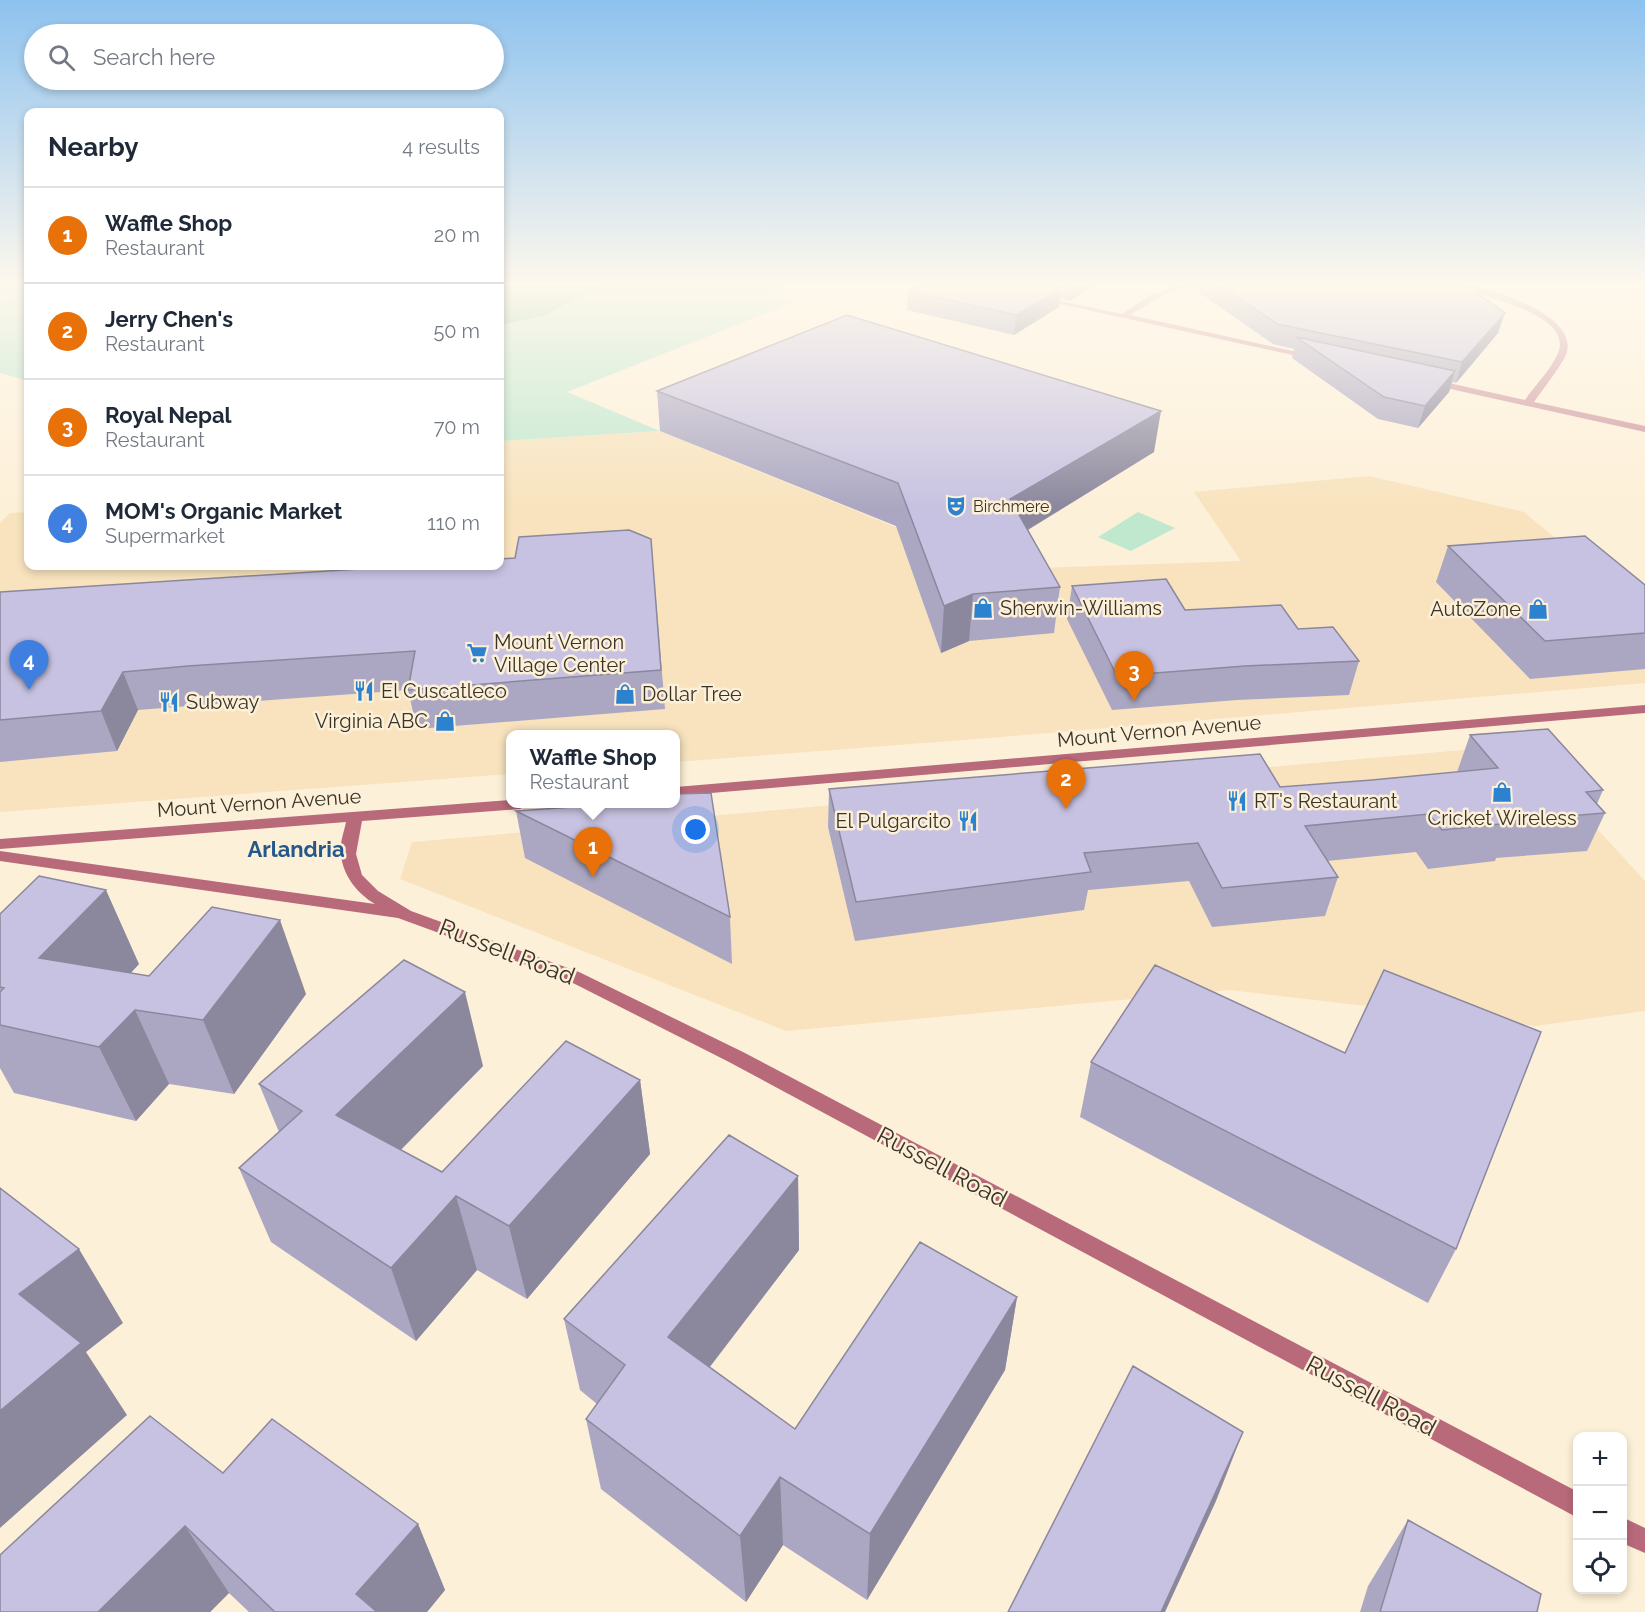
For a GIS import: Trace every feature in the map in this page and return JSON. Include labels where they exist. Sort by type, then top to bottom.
[{"type":"main road","name":"Mount Vernon Avenue","points":[[680,792],[1645,709]]},
{"type":"main road","name":"Mount Vernon Avenue","points":[[0,844],[506,805]]},
{"type":"main road","name":"Russell Road","points":[[355,817],[348,854],[355,877],[372,895],[405,915],[573,976],[736,1057],[1573,1503]]},
{"type":"main road","points":[[0,856],[405,915]]},
{"type":"main road","points":[[1627,1531],[1645,1541]]},
{"type":"street","points":[[1528,404],[1559,357]]},
{"type":"street","points":[[1424,381],[1645,429]]},
{"type":"shaded area","name":"Mount Vernon Village Center","points":[[660,431],[952,550],[921,572],[1241,561],[1194,492],[1369,476],[1524,512],[1645,614],[1645,683],[680,762],[680,730],[506,730],[506,774],[0,812],[0,523],[10,513],[24,512],[24,570],[504,570],[504,441]]},
{"type":"shaded area","points":[[1520,745],[1645,881],[1645,1011],[1535,1026],[1230,990],[786,1031],[400,879],[412,842]]},
{"type":"green space","points":[[0,357],[24,357],[24,380],[0,373]]},
{"type":"green space","points":[[504,357],[655,357],[567,392],[660,431],[504,441]]},
{"type":"green space","points":[[1138,512],[1175,528],[1131,551],[1098,537]]},
{"type":"building","name":"Birchmere","points":[[741,357],[985,357],[1161,411],[1010,499],[1060,587],[973,594],[944,606],[898,483],[657,391]]},
{"type":"building","points":[[1326,357],[1391,357],[1455,371],[1425,406],[1384,397]]},
{"type":"building","points":[[1439,357],[1466,357],[1462,362]]},
{"type":"building","points":[[629,530],[651,539],[661,670],[408,690],[415,651],[188,666],[123,672],[101,711],[0,720],[0,592],[344,570],[504,570],[504,559],[515,558],[519,537]]},
{"type":"building","points":[[1585,536],[1645,585],[1645,633],[1545,641],[1448,546]]},
{"type":"building","points":[[1166,579],[1185,610],[1281,605],[1298,629],[1333,627],[1359,661],[1245,666],[1117,676],[1072,586]]},
{"type":"building","points":[[1548,729],[1603,790],[1586,792],[1605,813],[1508,821],[1511,823],[1442,830],[1429,814],[1305,826],[1338,877],[1222,888],[1198,843],[1084,853],[1091,872],[856,902],[829,789],[1260,754],[1280,787],[1372,780],[1498,768],[1470,735]]},
{"type":"building","points":[[711,793],[730,917],[516,811],[558,808],[680,808],[680,794]]},
{"type":"building","points":[[39,876],[106,890],[39,958],[149,976],[212,907],[280,920],[203,1020],[135,1010],[99,1047],[0,1025],[0,992],[4,988],[0,987],[0,914]]},
{"type":"building","points":[[404,960],[465,992],[336,1115],[442,1172],[566,1041],[640,1080],[509,1226],[456,1196],[391,1268],[239,1168],[302,1111],[259,1084]]},
{"type":"building","points":[[1155,965],[1345,1053],[1384,970],[1541,1032],[1456,1249],[1091,1062]]},
{"type":"building","points":[[729,1135],[798,1176],[668,1337],[795,1429],[920,1242],[1017,1297],[870,1534],[780,1477],[740,1536],[586,1419],[625,1365],[564,1319]]},
{"type":"building","points":[[0,1188],[79,1249],[19,1294],[81,1343],[0,1411]]},
{"type":"building","points":[[1133,1366],[1243,1432],[1161,1612],[1008,1612]]},
{"type":"building","points":[[150,1416],[223,1473],[272,1419],[418,1524],[356,1594],[377,1612],[275,1612],[185,1526],[98,1612],[0,1612],[0,1555]]},
{"type":"building","points":[[1408,1520],[1541,1594],[1537,1612],[1380,1612]]},
{"type":"place","name":"Birchmere","points":[[956,506]]},
{"type":"place","name":"Sherwin-Williams","points":[[983,608]]},
{"type":"place","name":"AutoZone","points":[[1538,609]]},
{"type":"place","name":"Mount Vernon Village Center","points":[[477,653]]},
{"type":"place","name":"MOM's Organic Market","points":[[29,690]]},
{"type":"place","name":"El Cuscatleco","points":[[364,691]]},
{"type":"place","name":"Dollar Tree","points":[[625,694]]},
{"type":"place","name":"Royal Nepal","points":[[1134,701]]},
{"type":"place","name":"Subway","points":[[169,702]]},
{"type":"place","name":"Virginia ABC","points":[[445,721]]},
{"type":"place","name":"Cricket Wireless","points":[[1502,792]]},
{"type":"place","name":"RT's Restaurant","points":[[1237,801]]},
{"type":"place","name":"Jerry Chen's","points":[[1066,809]]},
{"type":"place","name":"El Pulgarcito","points":[[968,821]]},
{"type":"place","name":"Waffle Shop","points":[[593,877]]},
{"type":"district","name":"Arlandria","points":[[296,849]]}]
